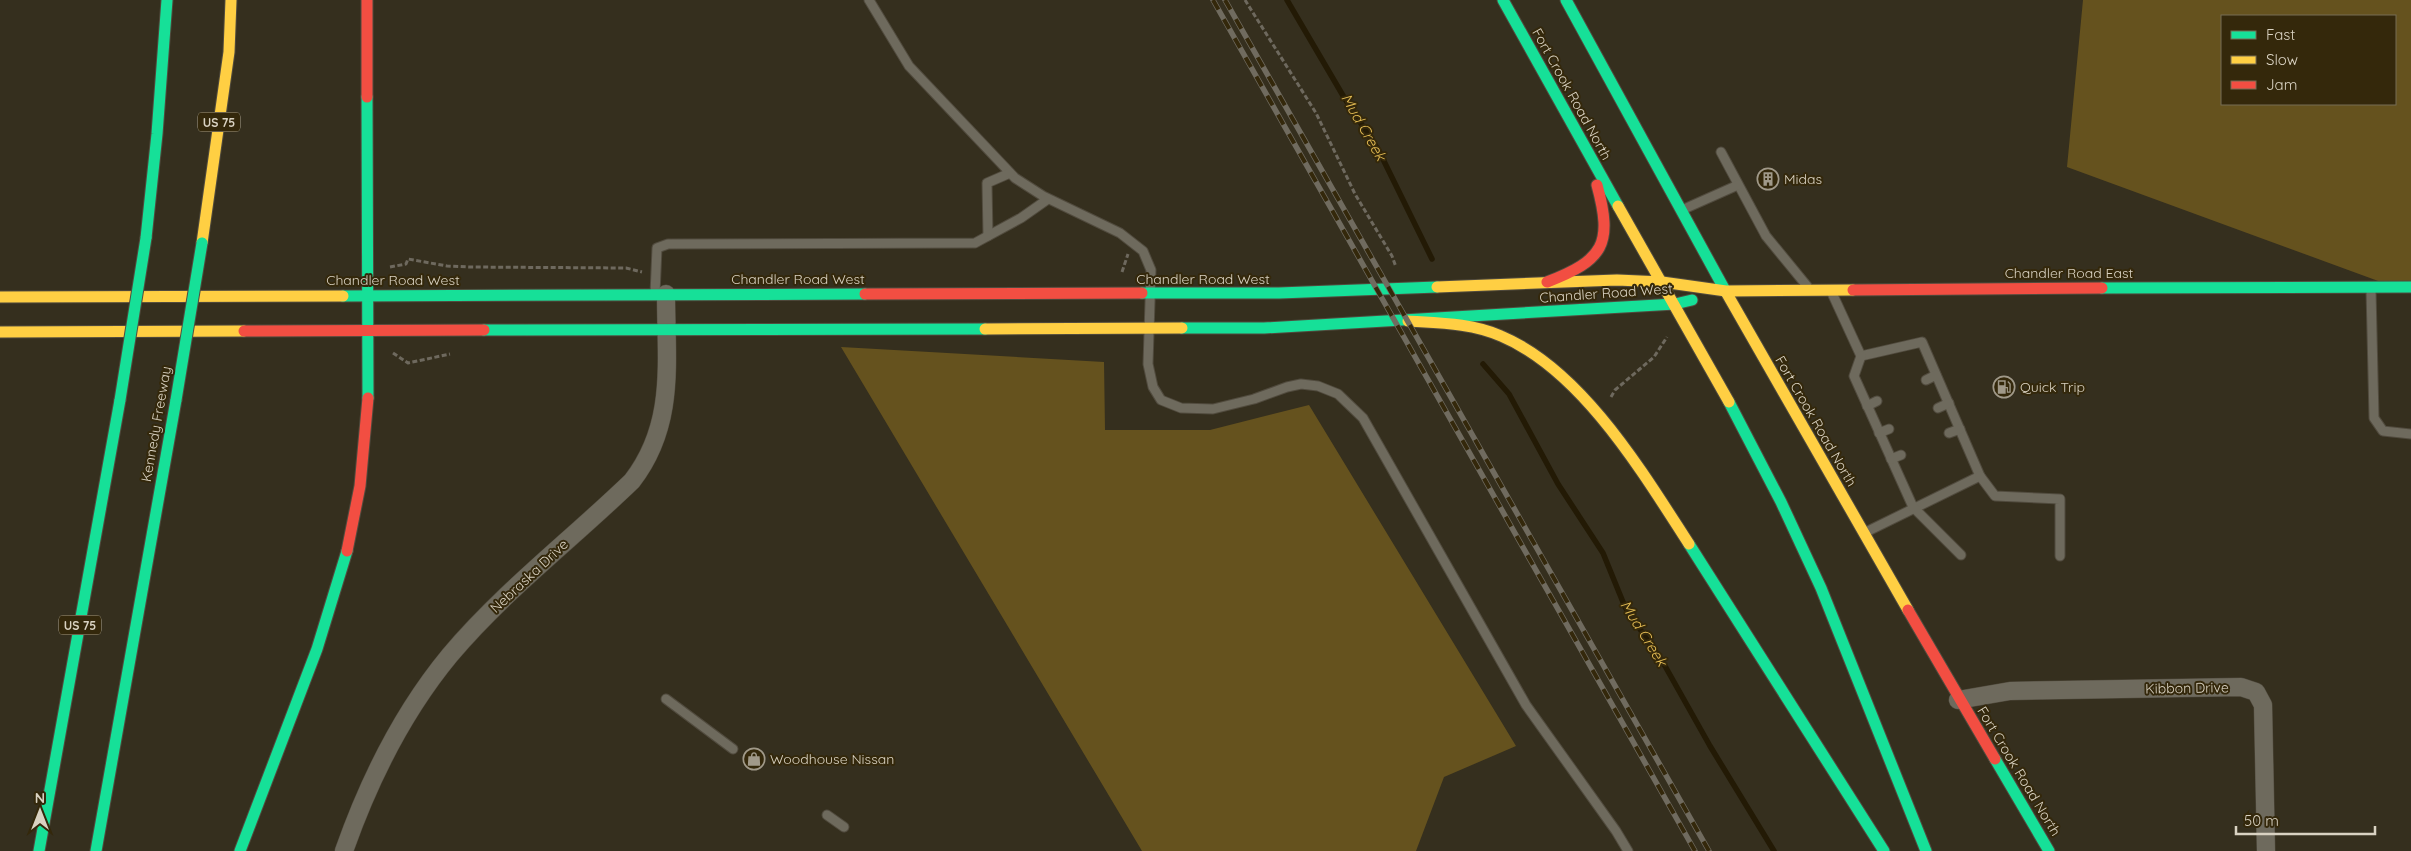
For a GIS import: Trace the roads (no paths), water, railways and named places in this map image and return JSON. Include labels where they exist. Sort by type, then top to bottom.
[{"type":"main road","name":"US 75","points":[[39,851],[120,400],[146,238],[157,134],[167,0]]},
{"type":"main road","name":"Kennedy Freeway","points":[[96,851],[202,243],[229,52],[231,0]]},
{"type":"main road","points":[[240,851],[320,642],[340,578],[353,524],[366,437],[371,372],[367,0]]},
{"type":"main road","name":"Fort Crook Road North","points":[[1503,0],[1586,150],[1675,304],[1781,502],[1822,589],[1926,851]]},
{"type":"main road","name":"Fort Crook Road North","points":[[1566,0],[1810,442],[1864,533],[1958,700],[2049,851]]},
{"type":"main road","points":[[1547,282],[1574,274],[1588,265],[1598,255],[1603,240],[1605,227],[1603,209],[1586,150]]},
{"type":"main road","name":"Chandler Road West","points":[[0,297],[1279,293],[1617,280],[1662,282],[1726,291]]},
{"type":"main road","name":"Chandler Road East","points":[[1726,291],[2411,287]]},
{"type":"main road","name":"Chandler Road West","points":[[0,332],[1264,328],[1675,304],[1726,291]]},
{"type":"main road","points":[[1408,321],[1466,325],[1513,341],[1558,372],[1585,397],[1666,510],[1774,676],[1884,851]]},
{"type":"street","name":"Nebraska Drive","points":[[344,851],[364,796],[380,763],[404,721],[450,655],[493,609],[632,481],[644,465],[654,445],[665,404],[666,330],[661,294]]},
{"type":"street","name":"Kibbon Drive","points":[[1958,700],[2010,691],[2241,687],[2256,692],[2263,705],[2266,851]]},
{"type":"lane","points":[[869,0],[909,66],[1010,173],[1048,199],[1120,233],[1143,251],[1150,270],[1148,364],[1153,387],[1161,400],[1181,408],[1213,408],[1254,399],[1286,387],[1302,384],[1318,386],[1338,394],[1363,418],[1526,705],[1616,831],[1628,851]]},
{"type":"lane","points":[[1721,152],[1766,236],[1810,290]]},
{"type":"lane","points":[[988,236],[987,183],[1010,173]]},
{"type":"lane","points":[[1681,210],[1738,185]]},
{"type":"lane","points":[[661,294],[657,248],[668,244],[975,243],[1048,199]]},
{"type":"lane","points":[[2371,287],[2374,418],[2383,431],[2411,434]]},
{"type":"lane","points":[[1831,290],[1861,356],[1854,376],[1913,507],[1961,555]]},
{"type":"lane","points":[[1861,356],[1922,342],[1980,476],[1995,496],[2060,498],[2060,556]]},
{"type":"lane","points":[[1926,380],[1936,375]]},
{"type":"lane","points":[[1867,406],[1877,401]]},
{"type":"lane","points":[[1938,408],[1948,403]]},
{"type":"lane","points":[[1879,433],[1889,428]]},
{"type":"lane","points":[[1949,434],[1960,429]]},
{"type":"lane","points":[[1892,459],[1901,455]]},
{"type":"lane","points":[[1864,533],[1913,507],[1980,476]]},
{"type":"lane","points":[[666,699],[733,749]]},
{"type":"lane","points":[[826,815],[844,827]]},
{"type":"waterway","name":"Mud Creek","points":[[1287,0],[1345,99],[1379,151],[1432,259]]},
{"type":"waterway","name":"Mud Creek","points":[[1483,364],[1509,394],[1558,484],[1603,553],[1625,607],[1665,666],[1710,746],[1774,851]]},
{"type":"railway","points":[[1213,0],[1695,851]]},
{"type":"railway","points":[[1225,0],[1709,851]]},
{"type":"place","name":"Midas","points":[[1768,179]]},
{"type":"place","name":"Quick Trip","points":[[2004,387]]},
{"type":"place","name":"Woodhouse Nissan","points":[[754,759]]}]
